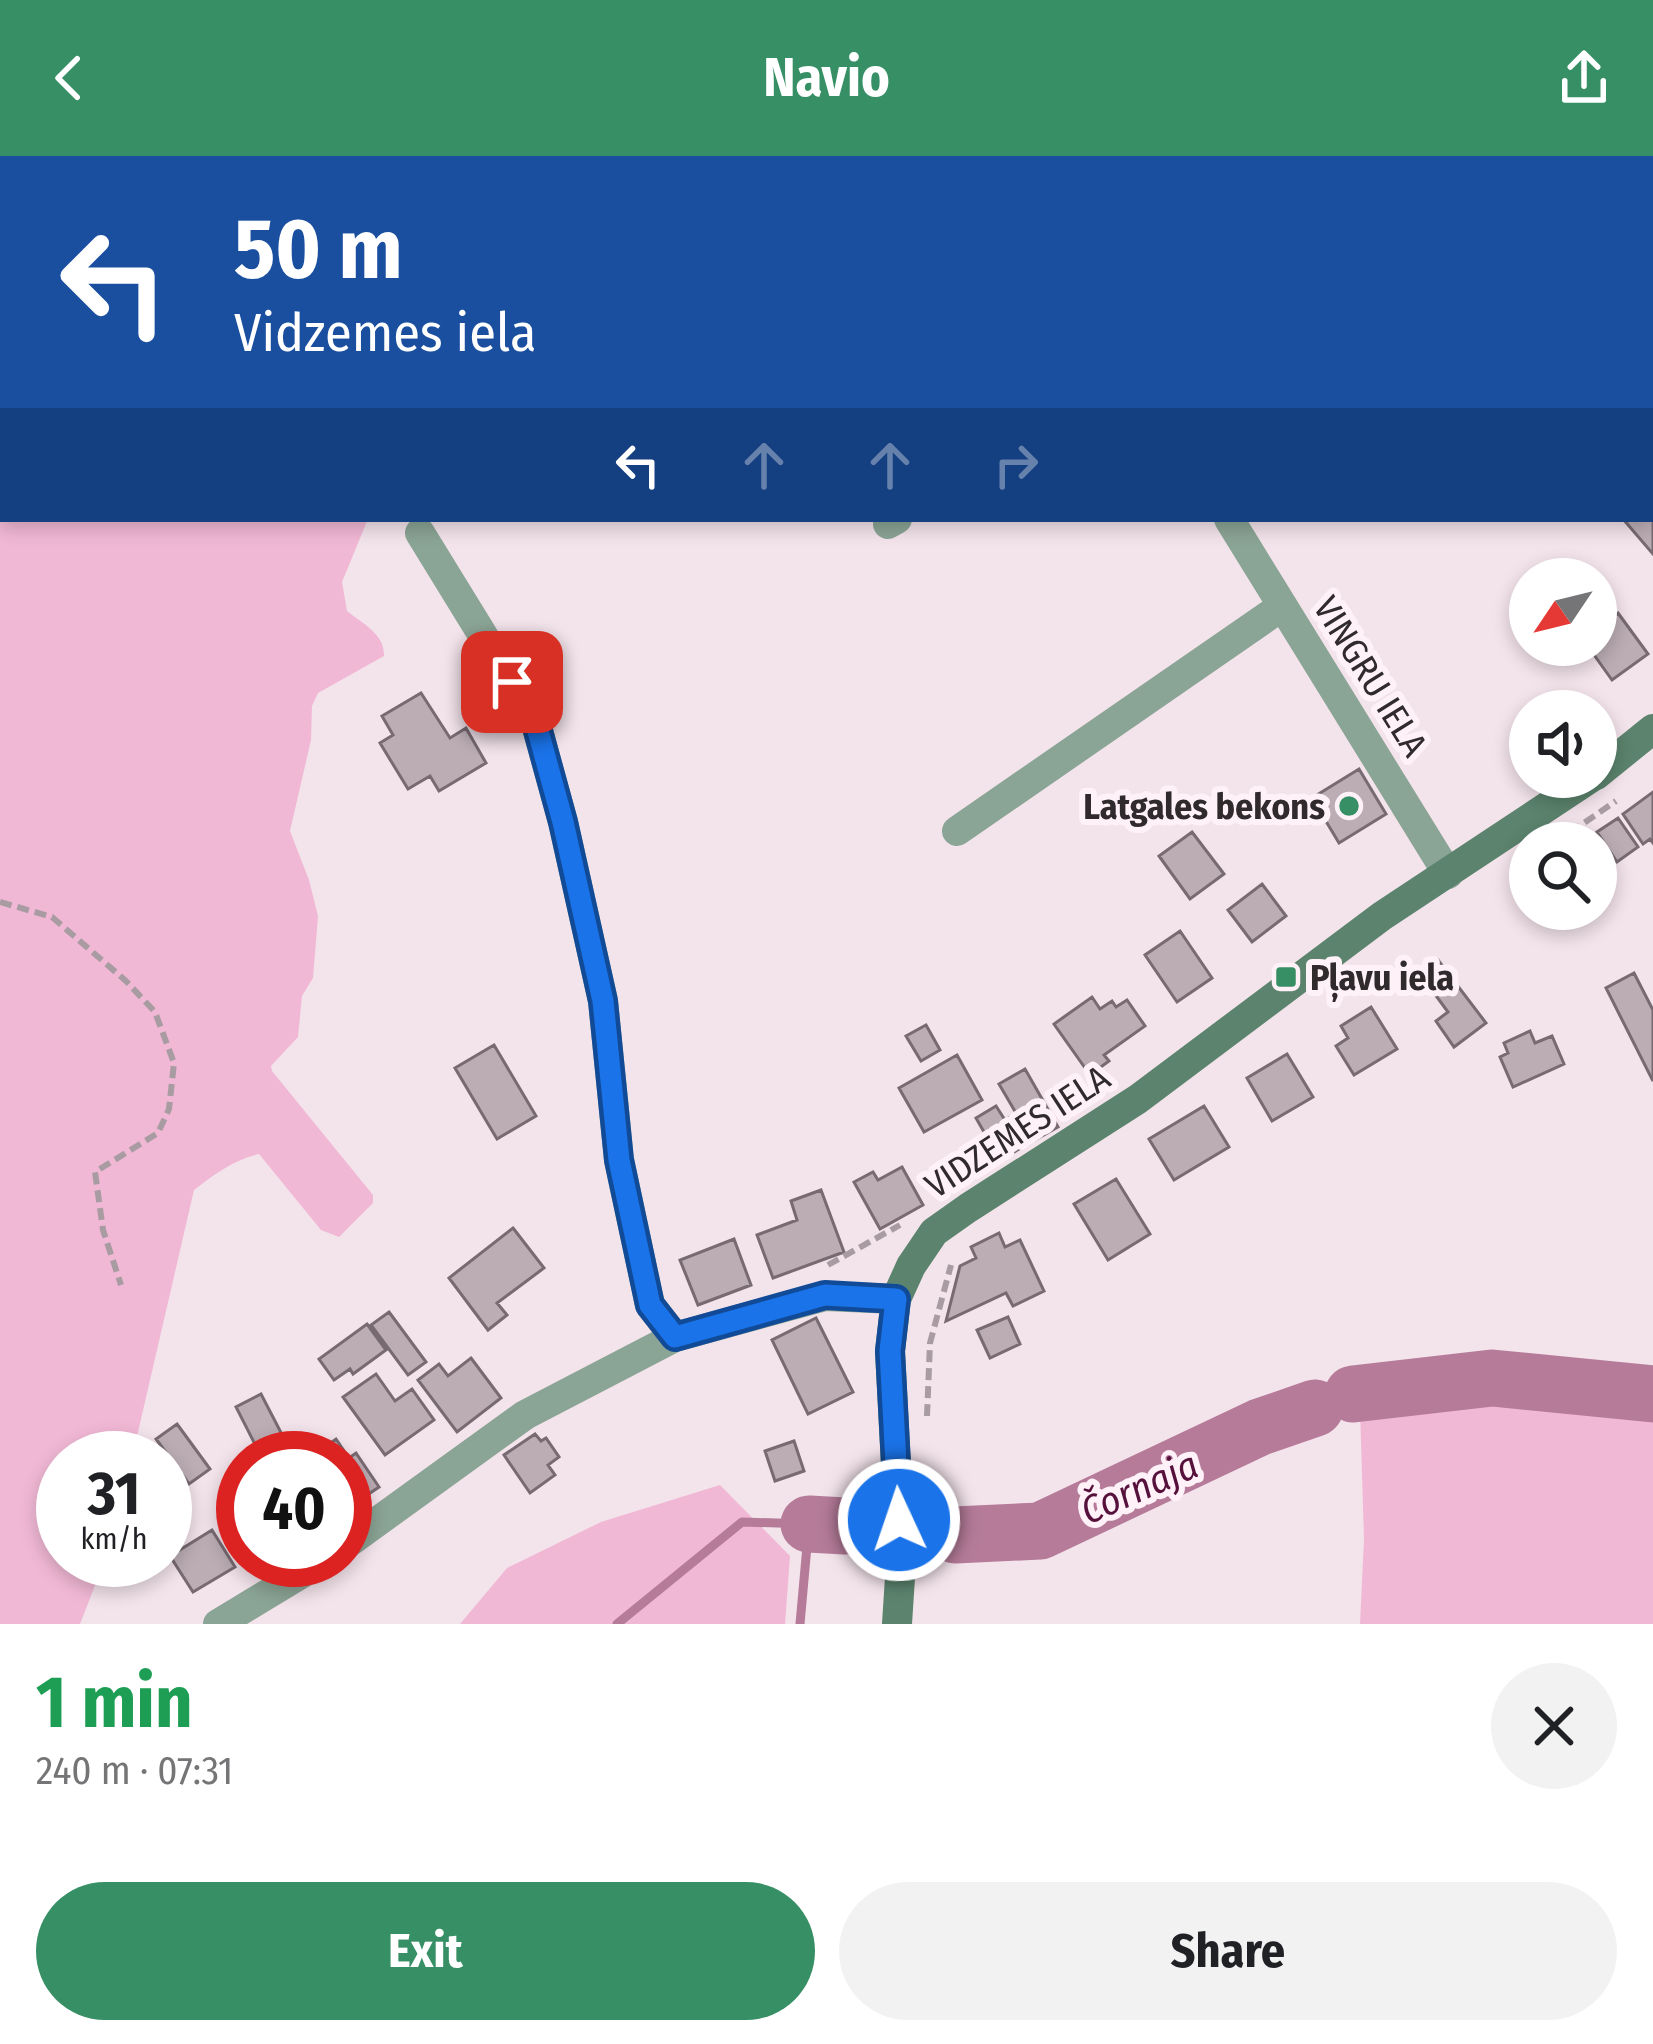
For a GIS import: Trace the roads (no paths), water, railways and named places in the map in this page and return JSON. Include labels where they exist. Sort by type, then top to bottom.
[{"type":"street","name":"VINGRU IELA","points":[[1231,522],[1448,874]]},
{"type":"street","points":[[420,533],[535,720],[603,1001],[619,1160],[650,1305],[675,1337]]},
{"type":"street","points":[[958,831],[1282,607]]},
{"type":"street","name":"VIDZEMES IELA","points":[[1617,758],[1653,729]]},
{"type":"street","name":"VIDZEMES IELA","points":[[896,1299],[934,1232],[1138,1100],[1382,916],[1561,798]]},
{"type":"street","points":[[372,1525],[525,1414],[675,1337],[825,1295],[896,1299],[890,1351],[901,1562],[897,1624]]},
{"type":"street","points":[[218,1624],[279,1587]]},
{"type":"waterway","name":"Čornaja","points":[[1353,1394],[1492,1378],[1653,1394]]},
{"type":"waterway","name":"Čornaja","points":[[955,1535],[1040,1531],[1260,1427],[1315,1408]]},
{"type":"waterway","name":"Čornaja","points":[[617,1624],[742,1522],[809,1524],[800,1624]]},
{"type":"waterway","name":"Čornaja","points":[[809,1524],[845,1526]]},
{"type":"place","name":"Latgales bekons","points":[[1349,806]]},
{"type":"place","name":"Pļavu iela","points":[[1286,977]]}]
